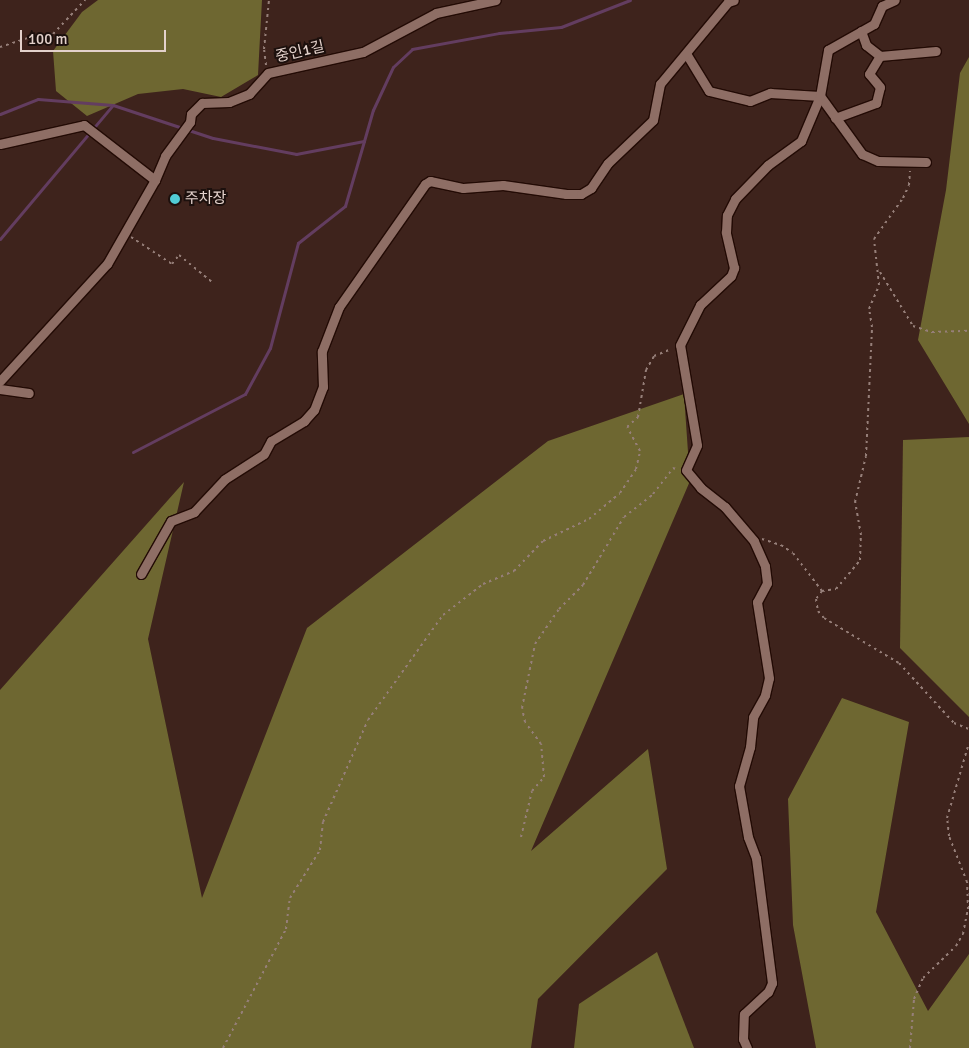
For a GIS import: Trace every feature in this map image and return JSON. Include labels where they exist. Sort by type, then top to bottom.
[{"type":"street","name":"중인1길","points":[[0,381],[107,264],[155,180],[165,156],[190,122],[191,114],[202,103],[229,102],[249,94],[268,73],[363,52],[436,13],[496,0]]},
{"type":"street","points":[[141,574],[171,521],[194,512],[224,479],[264,454],[271,441],[291,430],[314,410],[323,387],[322,351],[339,307],[425,184],[430,181],[463,188],[503,186],[581,194],[591,188],[608,163],[653,120],[660,84],[687,55],[728,2],[734,0]]},
{"type":"street","points":[[747,1048],[743,1039],[744,1014],[768,992],[772,983],[756,858],[748,838],[739,786],[750,747],[753,717],[765,695],[769,678],[756,602],[767,583],[754,541],[725,507],[701,488],[686,470],[697,445],[680,345],[700,305],[731,276],[734,268],[727,223],[735,199],[768,165],[801,141],[820,96],[828,50],[874,24],[882,6],[894,0]]},
{"type":"street","points":[[861,31],[866,46],[880,56],[936,50]]},
{"type":"street","points":[[687,55],[709,91],[750,101],[770,93],[820,96]]},
{"type":"street","points":[[835,118],[876,103],[880,87],[870,74],[880,56]]},
{"type":"street","points":[[820,96],[862,154],[878,161],[909,164],[926,162]]},
{"type":"street","points":[[0,144],[84,125],[155,180]]},
{"type":"street","points":[[0,389],[29,393]]},
{"type":"path","points":[[0,47],[30,37],[53,34],[85,0]]},
{"type":"path","points":[[268,0],[264,49],[268,73]]},
{"type":"path","points":[[822,590],[836,589],[860,560],[861,540],[855,502],[866,456],[872,327],[869,309],[880,284],[880,271],[874,239],[909,185],[909,164]]},
{"type":"path","points":[[125,233],[172,264],[179,255],[212,282]]},
{"type":"path","points":[[880,271],[913,326],[932,332],[969,331]]},
{"type":"path","points":[[223,1048],[286,929],[290,898],[320,850],[323,822],[368,720],[443,615],[483,584],[514,571],[542,541],[589,519],[620,493],[636,469],[640,451],[627,427],[638,416],[646,370],[654,356],[680,345]]},
{"type":"path","points":[[521,837],[532,791],[544,777],[541,744],[524,722],[522,708],[535,644],[559,609],[583,585],[624,517],[653,494],[673,468],[686,470]]},
{"type":"path","points":[[754,541],[766,538],[781,544],[793,553],[822,590]]},
{"type":"path","points":[[822,590],[816,599],[818,611],[824,618],[899,663],[954,724],[969,729]]},
{"type":"path","points":[[910,1048],[914,999],[922,978],[956,946],[963,934],[968,909],[967,882],[949,836],[947,818],[969,743]]},
{"type":"shaded area","points":[[98,0],[262,0],[258,75],[221,97],[183,89],[138,94],[87,116],[56,91],[53,51],[82,12]]},
{"type":"shaded area","points":[[969,57],[969,424],[918,340],[946,190],[960,73]]},
{"type":"shaded area","points":[[684,394],[690,481],[531,851],[648,749],[667,869],[538,999],[531,1048],[0,1048],[0,690],[184,482],[148,639],[202,898],[307,628],[548,441]]},
{"type":"shaded area","points":[[969,437],[969,717],[900,648],[903,440]]},
{"type":"shaded area","points":[[842,698],[909,722],[876,912],[928,1011],[969,954],[969,1048],[816,1048],[793,925],[788,799]]},
{"type":"shaded area","points":[[657,952],[694,1048],[574,1048],[579,1004]]},
{"type":"waterway","points":[[0,239],[113,105],[213,138],[296,154],[364,141],[373,110],[393,67],[412,49],[499,33],[561,27],[630,0]]},
{"type":"waterway","points":[[0,114],[38,99],[113,105]]},
{"type":"waterway","points":[[133,452],[245,394],[270,348],[298,243],[345,206],[364,141]]},
{"type":"place","name":"주차장","points":[[175,199]]}]
